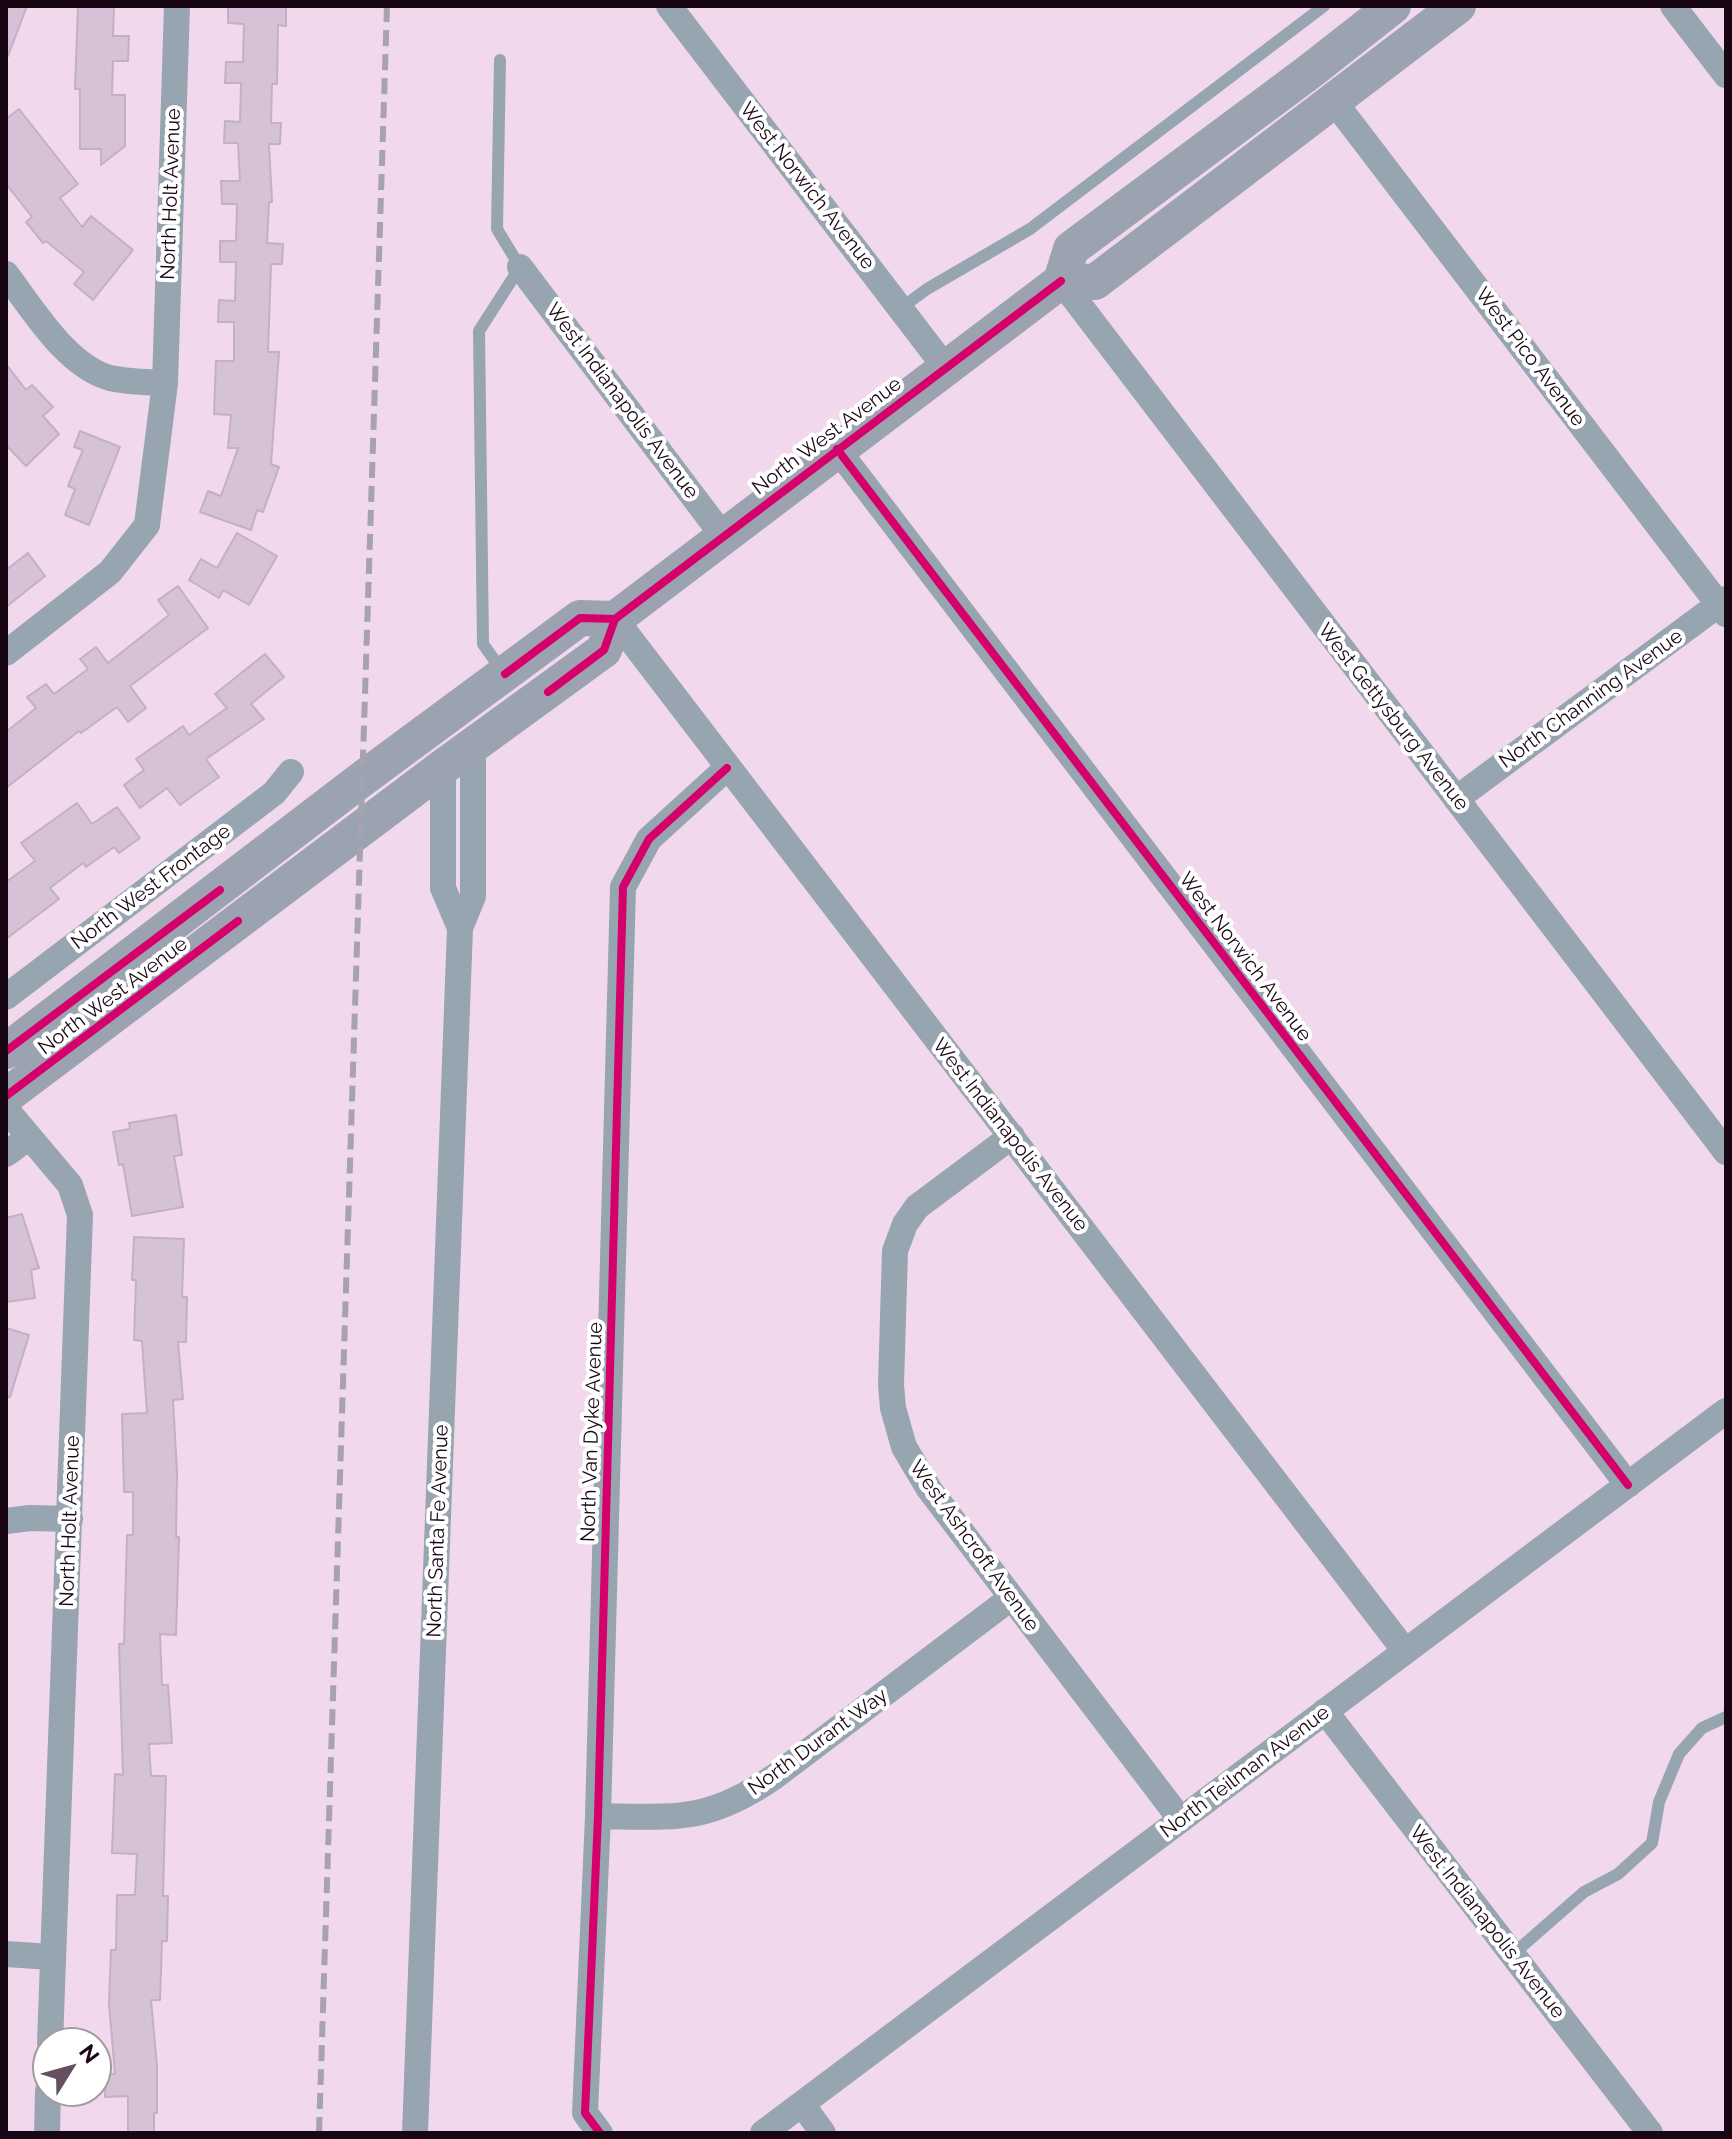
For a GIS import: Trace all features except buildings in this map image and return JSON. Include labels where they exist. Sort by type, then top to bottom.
[{"type":"main road","points":[[1393,6],[1071,249],[1061,281],[1095,282],[1458,6]]},
{"type":"main road","name":"North West Avenue","points":[[6,1096],[443,767],[604,650],[615,619],[1061,281]]},
{"type":"main road","name":"North West Avenue","points":[[6,1051],[580,618],[615,619]]},
{"type":"main road","points":[[443,767],[448,747],[461,732],[499,702],[505,674]]},
{"type":"street","name":"North Holt Avenue","points":[[6,653],[110,572],[147,525],[165,383],[177,6]]},
{"type":"street","name":"West Norwich Avenue","points":[[669,6],[945,367]]},
{"type":"street","points":[[1673,6],[1726,75]]},
{"type":"street","name":"West Pico Avenue","points":[[1333,100],[1724,606]]},
{"type":"street","name":"West Indianapolis Avenue","points":[[520,267],[723,536]]},
{"type":"street","points":[[6,274],[61,344],[86,367],[109,378],[165,383]]},
{"type":"street","name":"West Gettysburg Avenue","points":[[1061,281],[1726,1152]]},
{"type":"street","name":"West Norwich Avenue","points":[[837,449],[1628,1485]]},
{"type":"street","name":"North Channing Avenue","points":[[1456,799],[1724,606]]},
{"type":"street","name":"West Indianapolis Avenue","points":[[615,619],[1405,1651]]},
{"type":"street","name":"North Santa Fe Avenue","points":[[415,2133],[460,928],[473,896],[473,746]]},
{"type":"street","name":"North Santa Fe Avenue","points":[[443,767],[443,888],[460,928]]},
{"type":"street","name":"North Van Dyke Avenue","points":[[600,2133],[585,2113],[598,1816],[623,887],[649,839],[727,768]]},
{"type":"street","name":"North West Frontage","points":[[6,997],[274,793],[291,772]]},
{"type":"street","name":"North Holt Avenue","points":[[6,1109],[70,1185],[80,1215],[50,2027]]},
{"type":"street","name":"West Ashcroft Avenue","points":[[1012,1136],[925,1200],[905,1224],[894,1261],[891,1385],[897,1429],[921,1478],[1181,1820]]},
{"type":"street","points":[[6,1154],[28,1138]]},
{"type":"street","name":"North Teilman Avenue","points":[[763,2133],[1726,1411]]},
{"type":"street","points":[[6,1521],[70,1519]]},
{"type":"street","name":"North Durant Way","points":[[598,1816],[681,1817],[704,1813],[742,1797],[774,1777],[1011,1598]]},
{"type":"street","name":"West Indianapolis Avenue","points":[[1325,1711],[1650,2133]]},
{"type":"street","points":[[6,1954],[52,1957]]},
{"type":"street","points":[[802,2104],[823,2133]]},
{"type":"street","points":[[47,2133],[48,2107]]},
{"type":"lane","points":[[901,308],[927,289],[1030,229],[1324,6]]},
{"type":"lane","points":[[500,60],[497,229],[520,267],[479,331],[483,644],[505,674]]},
{"type":"lane","points":[[1512,1955],[1584,1892],[1618,1874],[1652,1843],[1659,1802],[1679,1754],[1702,1728],[1726,1717]]},
{"type":"railway","points":[[319,2133],[387,6]]},
{"type":"cycle path","points":[[548,692],[604,650],[615,619],[1061,281]]},
{"type":"cycle path","points":[[837,449],[1628,1485]]},
{"type":"cycle path","points":[[505,674],[580,618],[615,619]]},
{"type":"cycle path","points":[[600,2133],[585,2113],[598,1816],[623,887],[649,839],[727,768]]},
{"type":"cycle path","points":[[6,1051],[220,890]]},
{"type":"cycle path","points":[[6,1096],[238,921]]}]
